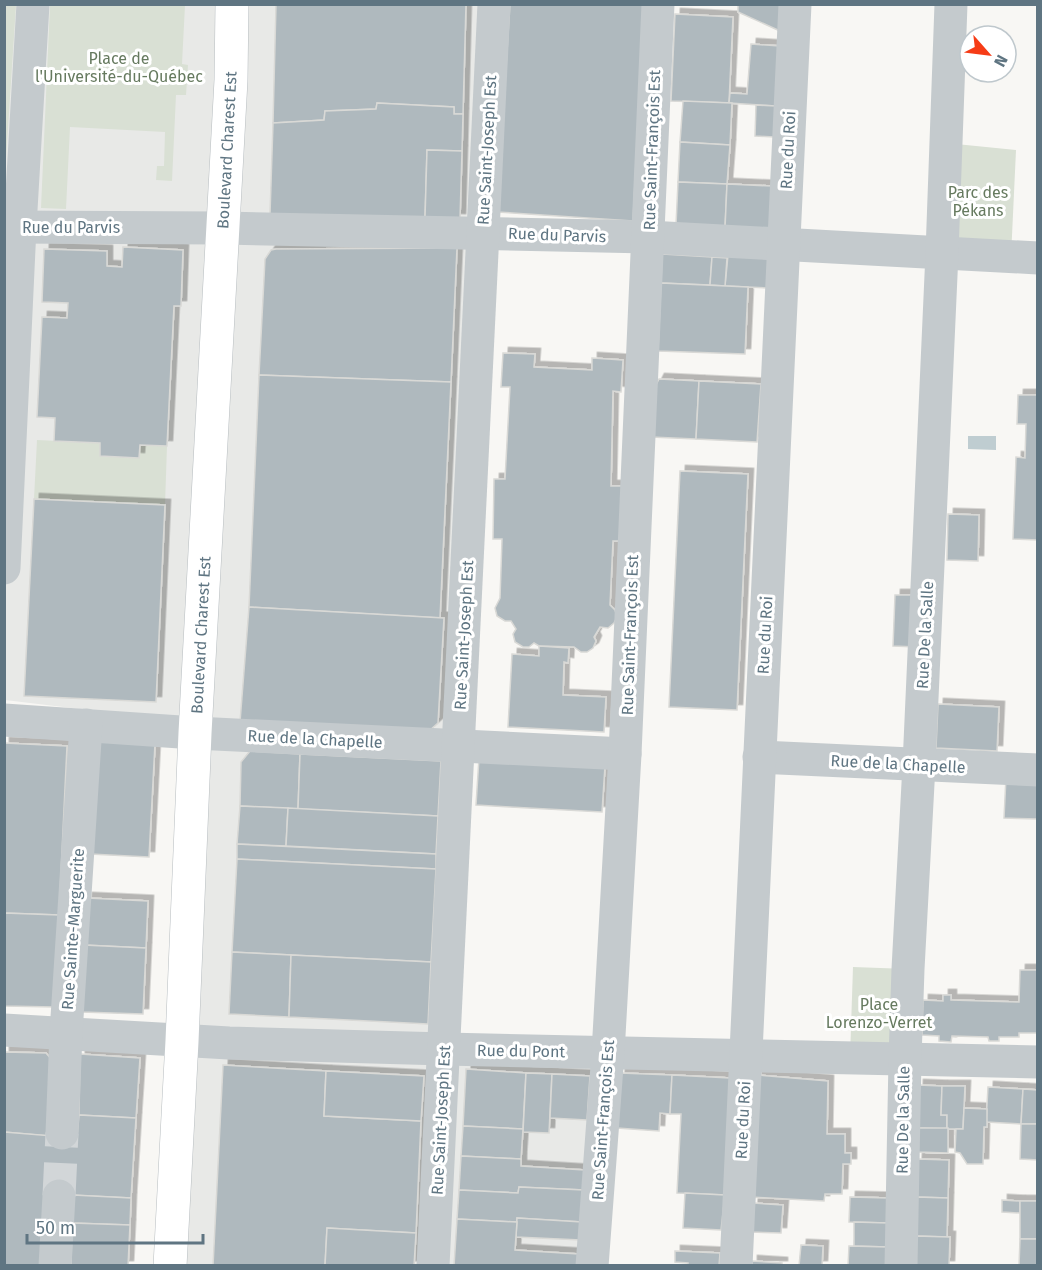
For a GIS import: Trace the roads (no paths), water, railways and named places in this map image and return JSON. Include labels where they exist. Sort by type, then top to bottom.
[{"type":"main road","name":"Boulevard Charest Est","points":[[170,1266],[195,733],[231,80],[232,4]]},
{"type":"street","points":[[4,568],[12,227],[33,4]]},
{"type":"street","name":"Rue Saint-Joseph Est","points":[[433,1266],[495,4]]},
{"type":"street","name":"Rue Saint-François Est","points":[[592,1266],[608,1053],[625,754],[658,4]]},
{"type":"street","name":"Rue du Roi","points":[[736,1266],[795,4]]},
{"type":"street","name":"Rue De la Salle","points":[[900,1266],[904,1059],[942,253],[951,4]]},
{"type":"street","name":"Rue du Parvis","points":[[12,227],[223,228],[648,237],[1038,258]]},
{"type":"street","name":"Rue de la Chapelle","points":[[4,720],[195,733],[625,754]]},
{"type":"street","name":"Rue Sainte-Marguerite","points":[[62,1134],[66,1033],[86,725]]},
{"type":"street","name":"Rue de la Chapelle","points":[[759,757],[1038,770]]},
{"type":"street","name":"Rue du Pont","points":[[4,1030],[182,1041],[1038,1062]]},
{"type":"street","points":[[55,1266],[59,1196]]},
{"type":"tunnel","points":[[59,1196],[62,1133]]},
{"type":"park label","name":"Place de l'Université-du-Québec","points":[[119,67]]},
{"type":"park label","name":"Parc des Pékans","points":[[978,201]]},
{"type":"park label","name":"Place Lorenzo-Verret","points":[[879,1013]]}]
